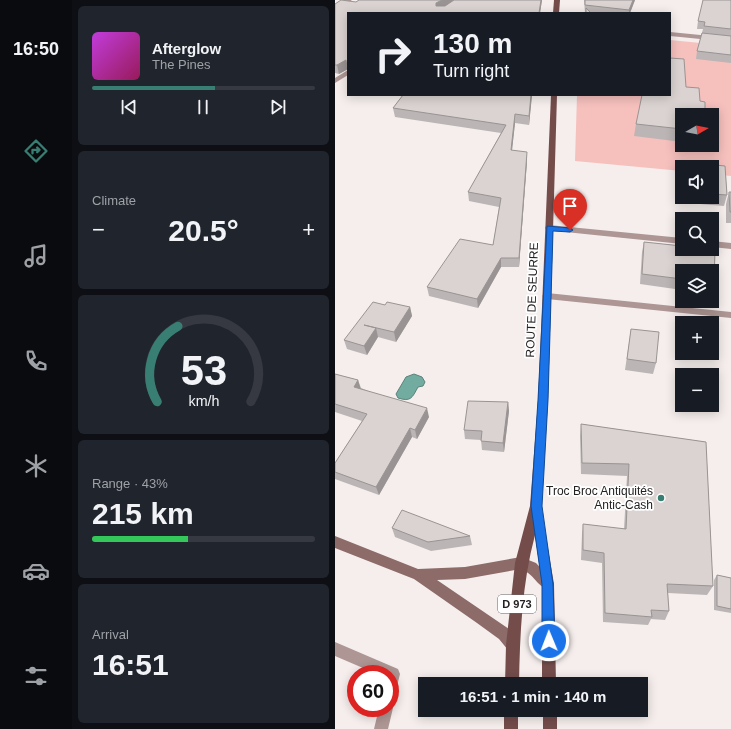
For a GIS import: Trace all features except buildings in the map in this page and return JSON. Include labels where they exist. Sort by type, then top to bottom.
[{"type":"main road","points":[[556,12],[557,0]]},
{"type":"main road","name":"ROUTE DE SEURRE","points":[[512,677],[513,645],[521,563],[536,506],[543,400],[554,96]]},
{"type":"main road","name":"ROUTE DE SEURRE","points":[[536,506],[548,584],[549,677]]},
{"type":"main road","points":[[335,542],[418,575],[504,634],[513,645]]},
{"type":"main road","points":[[418,575],[465,573],[521,563],[532,567],[548,584]]},
{"type":"main road","points":[[511,717],[511,729]]},
{"type":"main road","points":[[550,717],[550,729]]},
{"type":"street","points":[[335,10],[349,0]]},
{"type":"street","points":[[671,34],[731,40]]},
{"type":"street","points":[[335,81],[347,73]]},
{"type":"street","points":[[549,228],[675,240]]},
{"type":"street","points":[[719,245],[731,246]]},
{"type":"street","points":[[547,296],[731,315]]},
{"type":"street","points":[[335,649],[372,665]]},
{"type":"street","points":[[381,729],[384,717]]},
{"type":"shaded area","points":[[671,40],[731,46],[731,176],[719,175],[719,160],[675,160],[675,170],[575,161],[577,96],[671,96]]},
{"type":"shaded area","points":[[414,374],[422,377],[425,382],[423,386],[418,387],[411,398],[406,400],[398,398],[396,394],[406,377]]},
{"type":"place","name":"Troc Broc Antiquités Antic-Cash","points":[[661,498]]},
{"type":"route","points":[[549,641],[548,584],[536,506],[543,400],[549,228],[570,230]]}]
